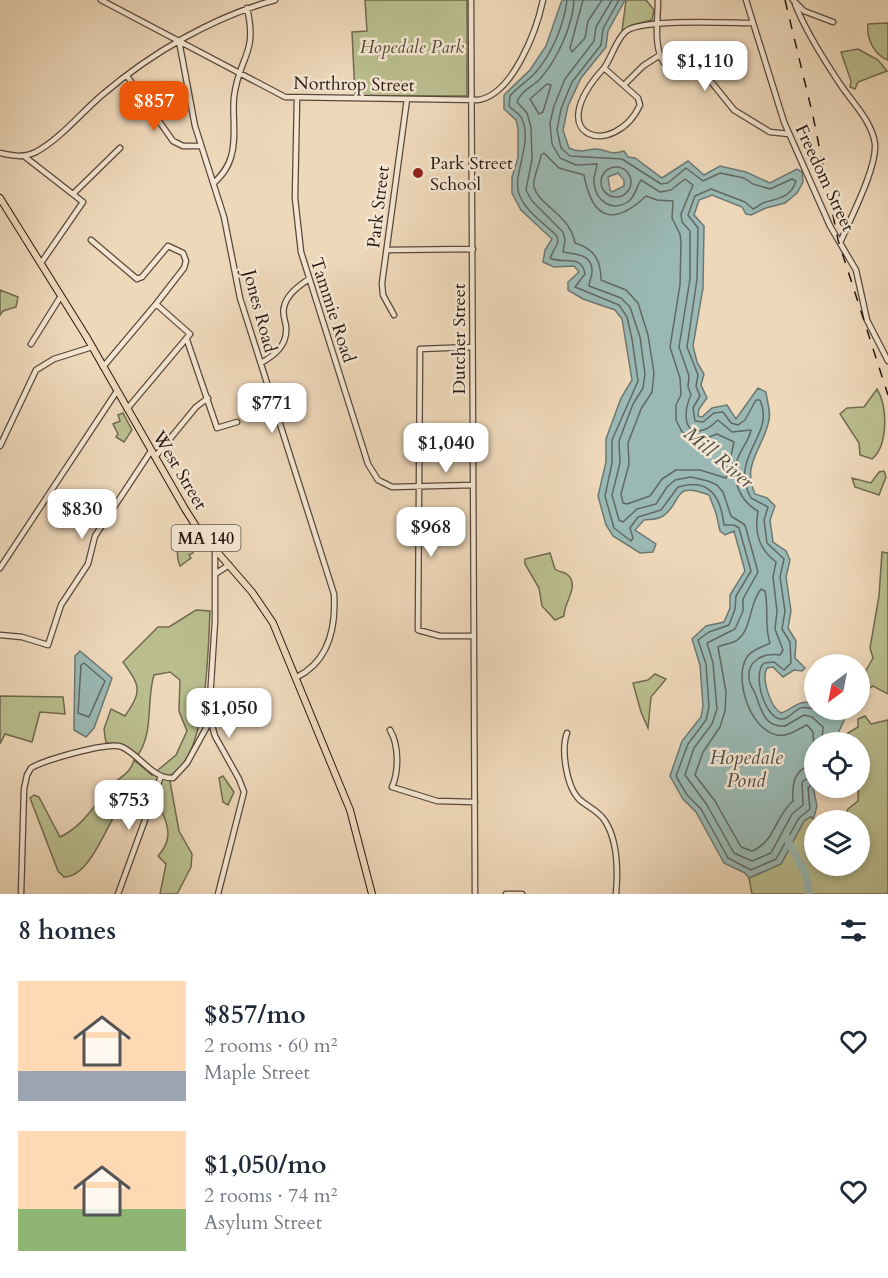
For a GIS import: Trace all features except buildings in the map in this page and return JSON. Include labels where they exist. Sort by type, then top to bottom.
[{"type":"main road","name":"West Street","points":[[0,198],[92,347],[185,509],[215,550],[265,609],[297,677],[350,811],[372,894]]},
{"type":"street","name":"Northrop Street","points":[[101,0],[280,95],[297,98],[470,99]]},
{"type":"street","points":[[0,153],[24,156],[45,146],[127,76],[179,40],[247,8],[275,0]]},
{"type":"street","name":"Dutcher Street","points":[[471,0],[475,894]]},
{"type":"street","points":[[470,99],[490,95],[518,65],[543,0]]},
{"type":"street","points":[[658,0],[660,55],[668,65],[704,73],[734,110],[775,134],[789,134]]},
{"type":"street","name":"Freedom Street","points":[[746,0],[776,102],[830,226],[856,270],[867,320],[888,362]]},
{"type":"street","points":[[794,2],[804,11],[833,22]]},
{"type":"street","points":[[794,2],[802,22],[840,84],[861,112],[875,143],[868,181],[840,243]]},
{"type":"street","points":[[214,183],[225,171],[232,156],[234,96],[239,73],[252,41],[247,8]]},
{"type":"street","points":[[604,68],[641,102],[628,123],[607,135],[590,134],[581,129],[576,120],[580,101],[590,84],[604,68],[624,32],[638,25],[658,23],[753,23]]},
{"type":"street","name":"Jones Road","points":[[179,40],[201,146],[229,236],[240,298],[334,594],[335,616],[328,644],[313,666],[297,677]]},
{"type":"street","points":[[624,85],[642,66],[660,55]]},
{"type":"street","points":[[127,76],[173,141],[183,146],[201,146]]},
{"type":"street","name":"Tammie Road","points":[[297,98],[295,207],[301,252],[370,469],[378,480],[389,487],[473,485]]},
{"type":"street","name":"Park Street","points":[[394,315],[382,292],[407,99]]},
{"type":"street","points":[[74,193],[120,148]]},
{"type":"street","points":[[24,156],[31,165],[82,199],[82,206],[41,263]]},
{"type":"street","points":[[91,240],[137,279],[142,277],[168,246],[183,253],[186,261],[184,268],[156,304],[103,367]]},
{"type":"street","points":[[387,249],[473,249]]},
{"type":"street","points":[[261,363],[282,346],[286,335],[283,313],[285,303],[291,293],[309,279]]},
{"type":"street","points":[[31,344],[61,296]]},
{"type":"street","points":[[127,409],[190,334],[156,304]]},
{"type":"street","points":[[187,340],[217,428],[237,422]]},
{"type":"street","points":[[0,446],[36,370],[54,359],[92,347]]},
{"type":"street","points":[[472,347],[420,349],[418,630],[440,636],[474,636]]},
{"type":"street","points":[[0,568],[117,391]]},
{"type":"street","points":[[0,635],[22,637],[48,645],[61,607],[88,564],[95,536],[153,454],[196,407],[208,398]]},
{"type":"street","points":[[215,550],[211,721],[244,792],[218,894]]},
{"type":"street","points":[[215,574],[229,565]]},
{"type":"street","points":[[21,894],[24,789],[31,768],[115,746],[128,751],[161,776],[173,778],[181,771],[211,721]]},
{"type":"street","points":[[390,730],[396,746],[396,777],[392,787],[437,801],[475,802]]},
{"type":"street","points":[[567,733],[564,741],[565,754],[574,790],[607,825],[617,863],[616,894]]},
{"type":"street","points":[[118,894],[161,776]]},
{"type":"street","points":[[506,894],[522,894]]},
{"type":"green space","name":"Hopedale Park","points":[[365,0],[467,0],[467,96],[355,96],[352,32],[367,31]]},
{"type":"green space","points":[[626,0],[646,0],[654,10],[652,20],[632,25],[622,31]]},
{"type":"green space","points":[[888,23],[888,60],[875,50],[870,40],[868,24]]},
{"type":"green space","points":[[858,49],[878,60],[887,71],[858,82],[855,89],[850,87],[851,81],[841,52]]},
{"type":"green space","points":[[0,290],[18,297],[16,307],[3,311],[0,315]]},
{"type":"green space","points":[[877,389],[883,406],[885,426],[881,445],[872,459],[860,455],[859,443],[840,414],[847,408],[864,407]]},
{"type":"green space","points":[[123,413],[132,430],[124,442],[116,437],[118,434],[113,424],[120,421],[118,415]]},
{"type":"green space","points":[[884,471],[886,477],[879,495],[855,487],[852,478],[871,483],[879,472]]},
{"type":"green space","points":[[184,539],[193,553],[189,555],[191,558],[180,566],[179,545]]},
{"type":"green space","points":[[882,552],[888,553],[888,694],[873,686],[870,688],[870,663],[873,658],[870,648],[879,596]]},
{"type":"green space","points":[[550,553],[555,569],[568,575],[572,584],[564,616],[555,620],[542,606],[539,588],[525,564],[525,559]]},
{"type":"green space","points":[[196,610],[210,611],[206,675],[199,726],[192,748],[182,766],[169,776],[179,831],[192,854],[191,867],[177,894],[160,894],[166,864],[158,856],[167,840],[167,824],[162,812],[146,804],[135,802],[124,804],[119,808],[82,869],[73,875],[64,877],[58,871],[30,798],[34,795],[39,797],[60,837],[83,820],[113,784],[128,771],[134,760],[152,775],[176,755],[187,731],[179,711],[180,680],[170,672],[154,675],[146,736],[138,755],[121,744],[106,743],[104,729],[111,709],[125,716],[137,695],[136,683],[123,662],[158,627],[169,627]]},
{"type":"green space","points":[[655,674],[666,679],[651,697],[648,728],[633,683],[648,680]]},
{"type":"green space","points":[[0,696],[63,697],[65,714],[40,712],[32,742],[5,734],[0,744]]},
{"type":"green space","points":[[858,720],[868,720],[871,724],[888,720],[888,894],[752,894],[749,878],[781,864],[804,821],[804,876],[870,876],[870,810],[848,810],[858,801],[858,798],[870,798],[870,732],[850,732],[858,727]]},
{"type":"green space","points":[[223,776],[234,792],[228,805],[223,802],[219,778]]},
{"type":"water","name":"Hopedale Pond","points":[[562,0],[625,0],[608,31],[606,47],[581,78],[568,106],[563,130],[569,148],[579,151],[599,149],[611,153],[624,151],[628,157],[635,158],[662,178],[688,161],[704,175],[720,166],[746,172],[770,183],[797,169],[802,172],[803,182],[797,193],[785,203],[751,215],[746,214],[742,207],[712,195],[699,200],[694,215],[704,226],[703,288],[693,346],[697,362],[704,374],[701,385],[707,398],[699,409],[698,416],[702,417],[712,408],[727,405],[736,419],[758,388],[766,392],[769,408],[768,424],[752,466],[752,484],[755,494],[767,498],[775,506],[770,520],[773,542],[786,551],[790,560],[786,577],[791,611],[788,628],[796,641],[795,658],[804,669],[794,670],[783,677],[773,667],[767,668],[765,678],[768,692],[773,705],[781,713],[804,702],[804,720],[844,720],[839,732],[804,732],[804,798],[815,798],[816,810],[804,810],[804,821],[781,864],[749,878],[745,873],[724,863],[696,812],[683,799],[670,776],[682,741],[701,717],[703,706],[700,665],[692,639],[706,626],[724,622],[730,608],[730,595],[745,571],[734,531],[725,535],[720,531],[709,495],[697,491],[683,492],[663,516],[644,520],[635,530],[656,544],[653,552],[640,553],[613,536],[606,525],[598,496],[606,462],[606,439],[621,398],[632,380],[622,319],[615,310],[583,299],[568,290],[568,282],[579,272],[574,266],[554,267],[543,262],[545,250],[552,239],[521,210],[512,193],[512,177],[518,158],[518,128],[516,120],[504,109],[504,95],[530,70],[546,46]],"holes":[[[618,173],[624,180],[624,186],[612,192],[608,177]]]},
{"type":"water","points":[[80,651],[112,678],[94,728],[86,737],[74,730],[75,656]]},
{"type":"waterway","name":"Mill River","points":[[786,837],[806,875],[809,894]]},
{"type":"railway","points":[[785,0],[813,116],[838,240],[888,395]]},
{"type":"place","name":"Park Street School","points":[[418,173]]}]
